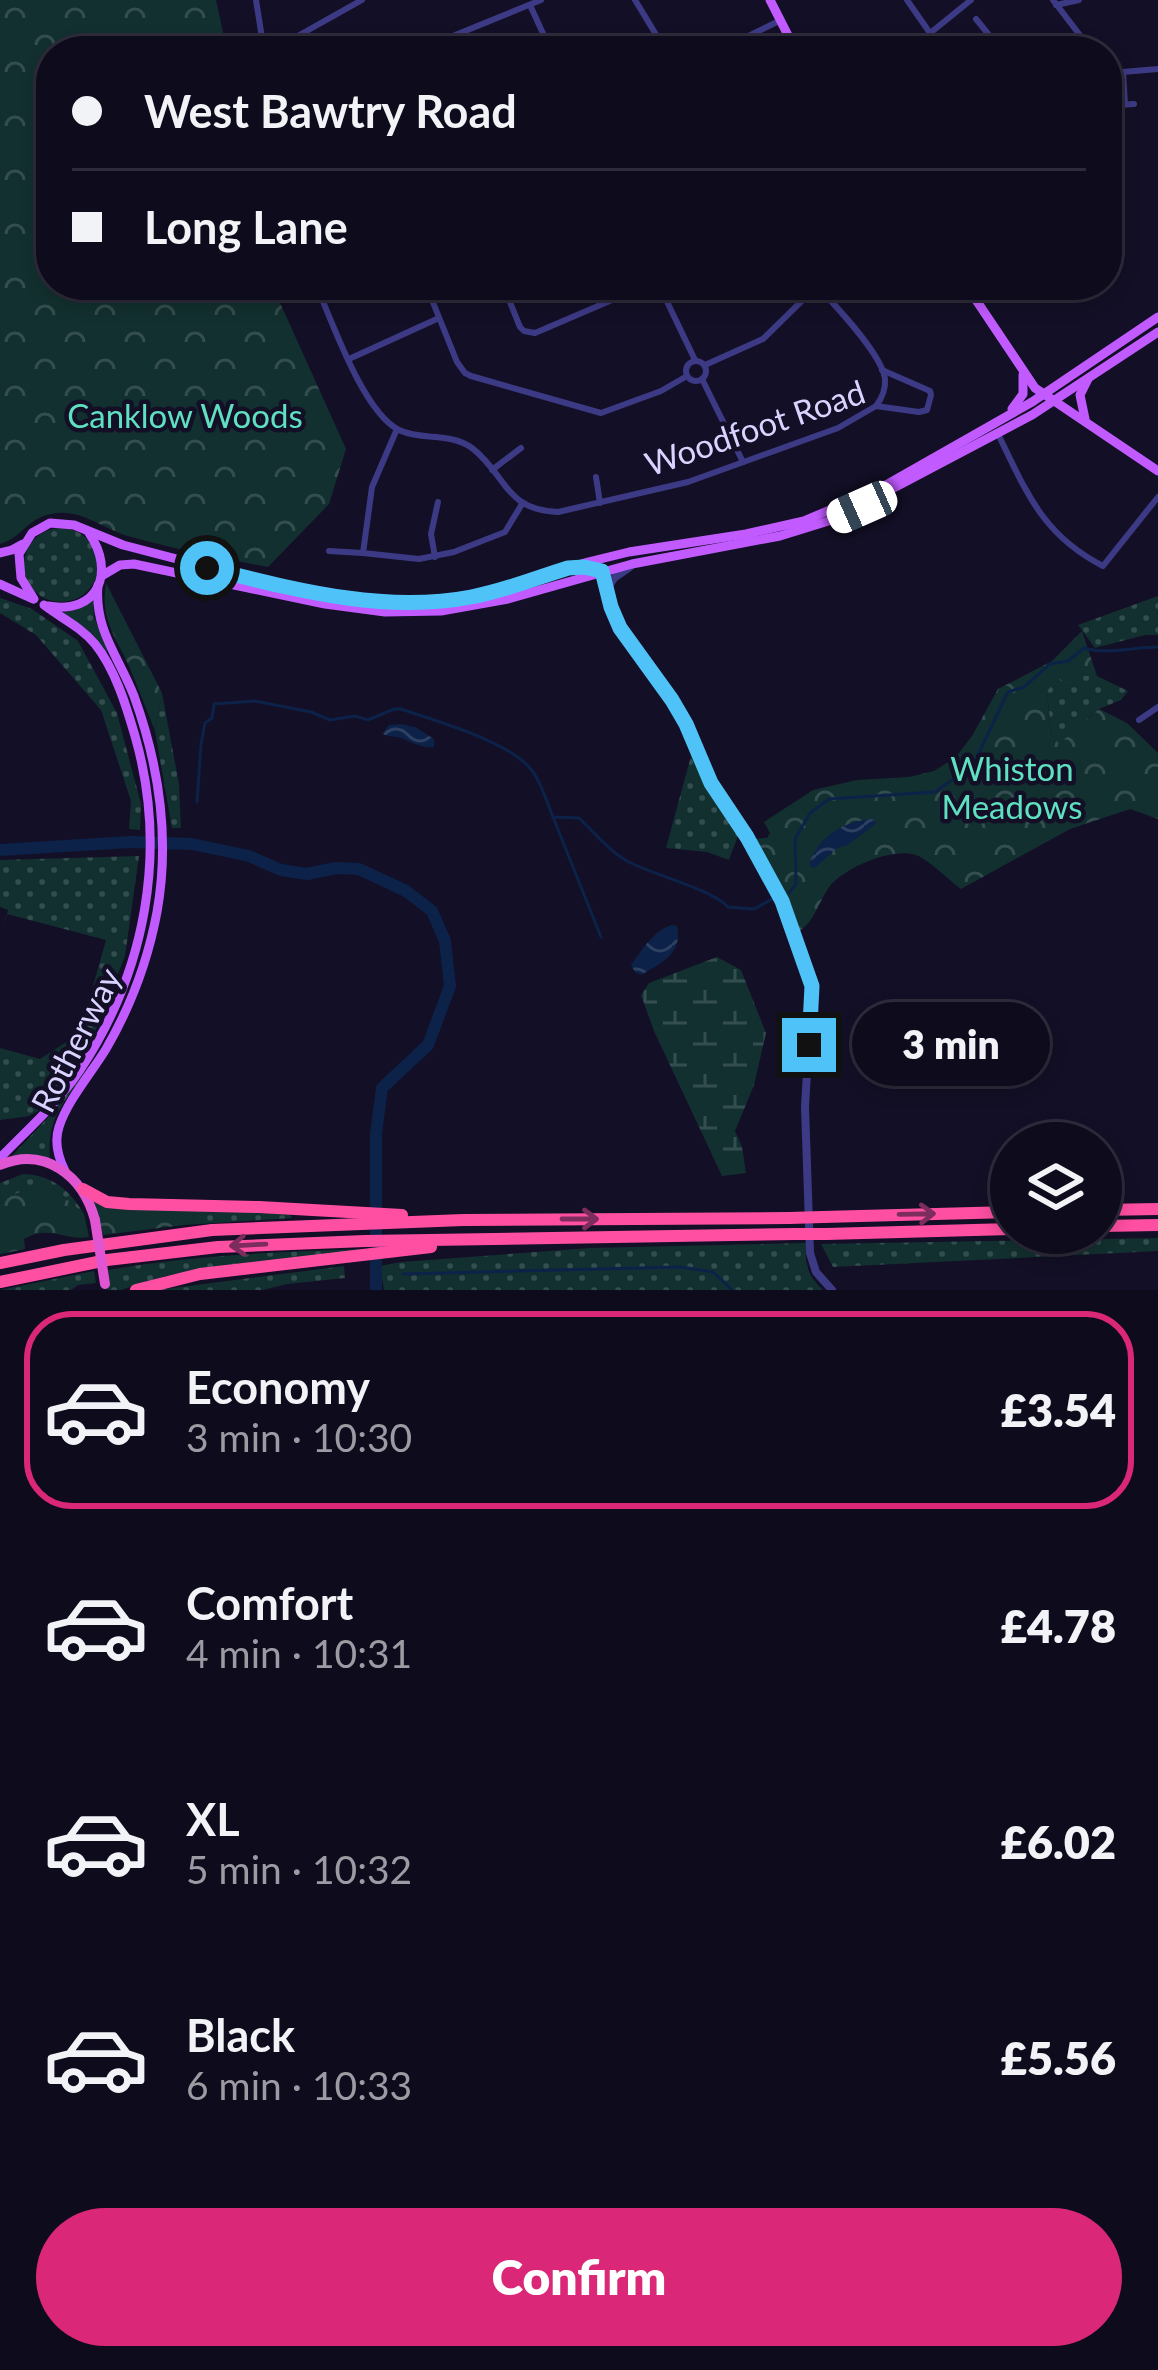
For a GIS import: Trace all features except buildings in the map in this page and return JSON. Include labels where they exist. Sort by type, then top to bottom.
[{"type":"highway","points":[[0,1161],[37,1159],[65,1171],[101,1200],[363,1218],[789,1218],[990,1213]]},
{"type":"highway","points":[[82,1189],[94,1220],[105,1287]]},
{"type":"highway","points":[[1122,1210],[1158,1209]]},
{"type":"highway","points":[[0,1263],[212,1230],[363,1218]]},
{"type":"highway","points":[[1122,1226],[1158,1225]]},
{"type":"highway","points":[[0,1282],[107,1260],[218,1246],[365,1248],[498,1239],[990,1229]]},
{"type":"highway","points":[[136,1290],[200,1274],[365,1248]]},
{"type":"main road","points":[[770,0],[789,36]]},
{"type":"main road","points":[[976,300],[1023,374],[1048,398],[1158,471]]},
{"type":"main road","points":[[23,544],[18,562],[21,578],[39,602],[59,608],[86,600],[113,567],[126,564],[385,612],[478,605],[602,571],[781,536],[836,519],[998,434],[1158,317]]},
{"type":"main road","points":[[0,553],[23,544],[50,524],[65,523],[168,558],[320,594],[412,603],[472,597],[629,552],[804,520],[879,489],[1004,417],[1088,379],[1158,332]]},
{"type":"main road","points":[[1004,417],[1021,399],[1023,374]]},
{"type":"main road","points":[[1086,422],[1080,395],[1088,379]]},
{"type":"main road","points":[[85,530],[100,553],[100,580]]},
{"type":"main road","points":[[168,558],[182,575]]},
{"type":"main road","name":"Rotherway","points":[[65,1171],[57,1145],[60,1124],[119,1025],[140,976],[157,910],[157,780],[132,692],[99,621],[100,580]]},
{"type":"main road","name":"Rotherway","points":[[0,584],[39,602],[89,638],[110,671],[130,718],[156,827]]},
{"type":"main road","name":"Rotherway","points":[[0,1161],[59,1098],[113,1013],[140,941],[157,855]]},
{"type":"street","points":[[256,0],[262,36]]},
{"type":"street","points":[[452,36],[541,0]]},
{"type":"street","points":[[635,0],[657,36]]},
{"type":"street","points":[[907,0],[929,33]]},
{"type":"street","points":[[926,36],[971,0]]},
{"type":"street","points":[[1054,3],[1079,0]]},
{"type":"street","points":[[296,36],[356,1]]},
{"type":"street","points":[[1054,3],[1080,36]]},
{"type":"street","points":[[530,4],[544,36]]},
{"type":"street","points":[[976,19],[990,36]]},
{"type":"street","points":[[748,36],[781,20]]},
{"type":"street","points":[[1126,104],[1123,72],[1158,69]]},
{"type":"street","points":[[323,300],[371,404],[407,433],[463,442],[523,504],[506,532],[435,557],[328,551]]},
{"type":"street","points":[[432,300],[465,373],[601,413],[662,391],[687,376]]},
{"type":"street","points":[[509,300],[520,327],[535,333],[612,300]]},
{"type":"street","points":[[666,300],[695,360],[705,365]]},
{"type":"street","points":[[705,365],[763,339],[801,300]]},
{"type":"street","points":[[831,300],[883,370],[884,388],[876,406]]},
{"type":"street","points":[[350,359],[439,318]]},
{"type":"street","points":[[695,360],[686,366],[687,376],[694,381],[702,379],[705,365]]},
{"type":"street","name":"Woodfoot Road","points":[[523,504],[558,512],[688,482],[838,428],[876,406],[923,412],[931,395],[926,387],[883,370]]},
{"type":"street","points":[[702,379],[743,463]]},
{"type":"street","points":[[362,553],[372,488],[397,428]]},
{"type":"street","points":[[998,434],[1039,514],[1068,544],[1103,566],[1158,497]]},
{"type":"street","points":[[492,470],[521,448]]},
{"type":"street","points":[[596,478],[600,503]]},
{"type":"street","points":[[435,557],[431,534],[438,502]]},
{"type":"street","points":[[1150,508],[1158,516]]},
{"type":"street","points":[[607,591],[619,574],[641,562]]},
{"type":"street","points":[[568,568],[602,571],[620,628],[686,724],[711,783],[782,901],[808,968],[812,986],[805,1107],[810,1253],[816,1272],[832,1290]]},
{"type":"street","points":[[565,582],[585,582],[607,591]]},
{"type":"street","points":[[1139,720],[1158,707],[1150,697]]},
{"type":"green space","name":"Canklow Woods","points":[[0,0],[216,0],[224,36],[36,36],[36,300],[279,300],[346,449],[329,504],[268,567],[145,541],[66,513],[38,519],[0,544]]},
{"type":"green space","points":[[61,528],[87,539],[98,565],[87,591],[61,602],[35,591],[24,565],[35,539]]},
{"type":"green space","points":[[106,583],[162,693],[155,731],[110,627]]},
{"type":"green space","points":[[1158,596],[1158,635],[1095,648],[1078,625]]},
{"type":"green space","points":[[0,598],[32,609],[78,641],[117,713],[141,804],[140,830],[129,829],[131,801],[101,710],[36,635],[0,613]]},
{"type":"green space","points":[[93,601],[94,617],[106,652],[62,613]]},
{"type":"green space","name":"Whiston Meadows","points":[[1082,631],[1097,676],[1079,676],[1066,683],[1057,677],[1047,691],[1051,734],[1059,744],[1099,709],[1127,723],[1158,753],[1158,819],[1130,809],[1070,829],[961,889],[916,855],[882,857],[837,879],[798,932],[789,900],[752,839],[767,838],[770,833],[764,822],[813,790],[934,771],[956,757],[998,689],[1052,661]]},
{"type":"green space","points":[[1088,674],[1128,691],[1121,700],[1099,709],[1059,745],[1051,734],[1047,691],[1057,676]]},
{"type":"green space","points":[[162,693],[179,784],[181,828],[172,828],[155,731]]},
{"type":"green space","points":[[691,756],[738,832],[729,860],[707,852],[666,848]]},
{"type":"green space","points":[[139,856],[125,956],[91,1042],[45,1107],[29,1116],[0,1120],[0,1048],[40,1059],[71,1039],[84,1018],[106,940],[7,914],[0,937],[8,910],[0,907],[0,860]]},
{"type":"green space","points":[[717,957],[741,970],[766,1033],[754,1085],[735,1131],[746,1173],[722,1176],[641,995],[649,983]]},
{"type":"green space","points":[[91,1064],[55,1119],[50,1159],[11,1157],[55,1110]]},
{"type":"green space","points":[[23,1174],[59,1185],[84,1214],[52,1187],[25,1191],[0,1203],[0,1183]]},
{"type":"green space","points":[[38,1187],[52,1187],[84,1214],[89,1237],[41,1233],[24,1239],[25,1249],[0,1254],[0,1203]]},
{"type":"green space","points":[[92,1199],[192,1210],[195,1221],[103,1235]]},
{"type":"green space","points":[[192,1210],[290,1214],[292,1218],[184,1225],[195,1221]]},
{"type":"green space","points":[[1158,1238],[1158,1251],[1122,1253],[1122,1239]]},
{"type":"green space","points":[[990,1241],[990,1254],[1097,1254],[833,1267],[821,1244]]},
{"type":"green space","points":[[806,1243],[808,1269],[823,1290],[384,1290],[380,1266],[590,1248]]},
{"type":"green space","points":[[363,1249],[223,1266],[121,1290],[108,1290],[107,1285],[108,1270],[140,1265]]},
{"type":"green space","points":[[344,1266],[345,1278],[263,1290],[157,1290]]},
{"type":"green space","points":[[94,1271],[96,1283],[71,1290],[0,1290]]},
{"type":"water","points":[[401,724],[434,739],[434,747],[382,734],[389,725]]},
{"type":"water","points":[[872,819],[877,823],[848,845],[837,848],[815,868],[809,866],[818,847],[833,832]]},
{"type":"water","points":[[677,926],[678,935],[674,950],[641,975],[635,972],[631,965],[644,947]]},
{"type":"waterway","points":[[789,893],[796,884],[795,839],[810,813],[829,799],[935,792],[973,765],[1008,692],[1024,687],[1050,664],[1068,661],[1084,648],[1158,647]]},
{"type":"waterway","points":[[197,802],[201,744],[214,704],[255,701],[330,720],[355,716],[368,720],[401,709],[509,751],[533,772],[553,817],[579,818],[631,863],[728,907],[754,909],[774,898]]},
{"type":"waterway","points":[[553,817],[601,937]]},
{"type":"waterway","points":[[0,850],[130,842],[192,844],[307,874],[359,869],[406,891],[432,911],[445,941],[450,986],[428,1045],[382,1088],[376,1134],[376,1290]]},
{"type":"waterway","points":[[403,1274],[681,1267],[713,1272],[732,1290]]},
{"type":"route","points":[[207,568],[320,594],[412,603],[472,597],[568,568],[602,571],[620,628],[672,700],[711,783],[782,901],[812,986],[809,1045]]}]
